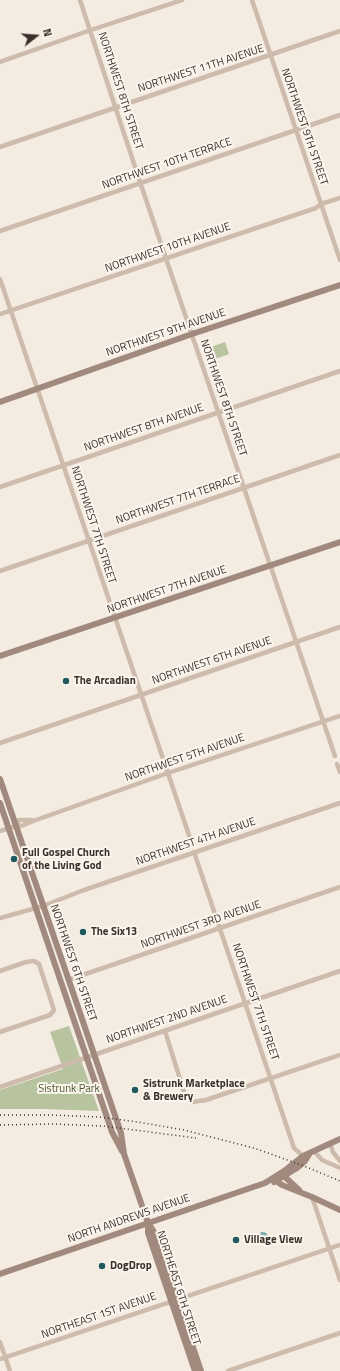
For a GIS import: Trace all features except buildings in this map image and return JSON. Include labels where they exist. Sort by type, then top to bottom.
[{"type":"street","name":"NORTHWEST 8TH STREET","points":[[80,0],[295,642],[335,756]]},
{"type":"street","points":[[0,62],[90,30],[182,0]]},
{"type":"street","name":"NORTHWEST 9TH STREET","points":[[252,0],[340,260]]},
{"type":"street","name":"NORTHWEST 11TH AVENUE","points":[[0,147],[340,31]]},
{"type":"street","name":"NORTHWEST 10TH TERRACE","points":[[0,231],[340,115]]},
{"type":"street","name":"NORTHWEST 10TH AVENUE","points":[[0,314],[316,208],[321,204],[340,198]]},
{"type":"street","name":"NORTHWEST 7TH STREET","points":[[0,279],[192,844]]},
{"type":"street","name":"NORTHWEST 9TH AVENUE","points":[[0,402],[192,334],[340,285]]},
{"type":"street","name":"NORTHWEST 8TH AVENUE","points":[[0,487],[340,371]]},
{"type":"street","name":"NORTHWEST 7TH TERRACE","points":[[0,571],[340,455]]},
{"type":"street","name":"NORTHWEST 7TH AVENUE","points":[[0,656],[340,542]]},
{"type":"street","name":"NORTHWEST 6TH AVENUE","points":[[0,743],[340,627]]},
{"type":"street","name":"NORTHWEST 5TH AVENUE","points":[[0,831],[21,826],[168,773],[340,716]]},
{"type":"street","points":[[337,764],[340,772]]},
{"type":"street","name":"NORTHWEST 6TH STREET","points":[[0,779],[122,1137],[124,1154]]},
{"type":"street","name":"NORTHWEST 4TH AVENUE","points":[[0,918],[43,906],[59,899],[340,802]]},
{"type":"street","name":"NORTHWEST 6TH STREET","points":[[0,803],[113,1136],[124,1154],[148,1223]]},
{"type":"street","name":"NORTHWEST 7TH STREET","points":[[194,852],[272,1079],[294,1148],[303,1156]]},
{"type":"street","name":"NORTHWEST 3RD AVENUE","points":[[68,980],[340,887]]},
{"type":"street","name":"NORTHWEST 4TH AVENUE","points":[[40,898],[51,900],[59,899]]},
{"type":"street","points":[[0,971],[26,962],[34,961],[39,964],[53,1003],[54,1010],[50,1015],[0,1032]]},
{"type":"street","name":"NORTHWEST 2ND AVENUE","points":[[0,1087],[340,971]]},
{"type":"street","points":[[165,1030],[185,1095],[192,1102],[206,1100],[340,1056]]},
{"type":"street","name":"NORTH ANDREWS AVENUE","points":[[274,1180],[303,1156],[340,1139]]},
{"type":"street","points":[[330,1143],[333,1152],[340,1161]]},
{"type":"street","points":[[312,1152],[322,1160],[340,1168]]},
{"type":"street","name":"NORTH ANDREWS AVENUE","points":[[0,1274],[265,1184],[285,1176],[297,1168],[312,1152]]},
{"type":"street","points":[[285,1176],[302,1193]]},
{"type":"street","points":[[274,1180],[340,1210]]},
{"type":"street","points":[[312,1197],[340,1280]]},
{"type":"street","name":"NORTHEAST 6TH STREET","points":[[148,1223],[154,1232],[195,1371]]},
{"type":"street","name":"NORTHEAST 1ST AVENUE","points":[[0,1360],[340,1245]]},
{"type":"street","name":"NORTHEAST 6TH STREET","points":[[174,1300],[200,1371]]},
{"type":"street","points":[[228,1371],[340,1333]]},
{"type":"street","points":[[0,1342],[10,1371]]},
{"type":"green space","points":[[225,342],[229,354],[210,361],[205,349]]},
{"type":"green space","name":"Sistrunk Park","points":[[69,1026],[99,1111],[0,1109],[0,1090],[63,1069],[50,1032]]},
{"type":"water","points":[[261,1232],[265,1232],[268,1237],[265,1242],[261,1242],[258,1239],[258,1235]]},
{"type":"railway","points":[[0,1115],[99,1117],[184,1130],[254,1148],[340,1181]]},
{"type":"railway","points":[[0,1125],[53,1124],[103,1126],[196,1138]]},
{"type":"place","name":"The Arcadian","points":[[66,681]]},
{"type":"place","name":"Full Gospel Church of the Living God","points":[[14,859]]},
{"type":"place","name":"The Six13","points":[[83,932]]},
{"type":"place","name":"Sistrunk Marketplace & Brewery","points":[[135,1090]]},
{"type":"place","name":"Village View","points":[[236,1240]]},
{"type":"place","name":"DogDrop","points":[[102,1266]]}]
